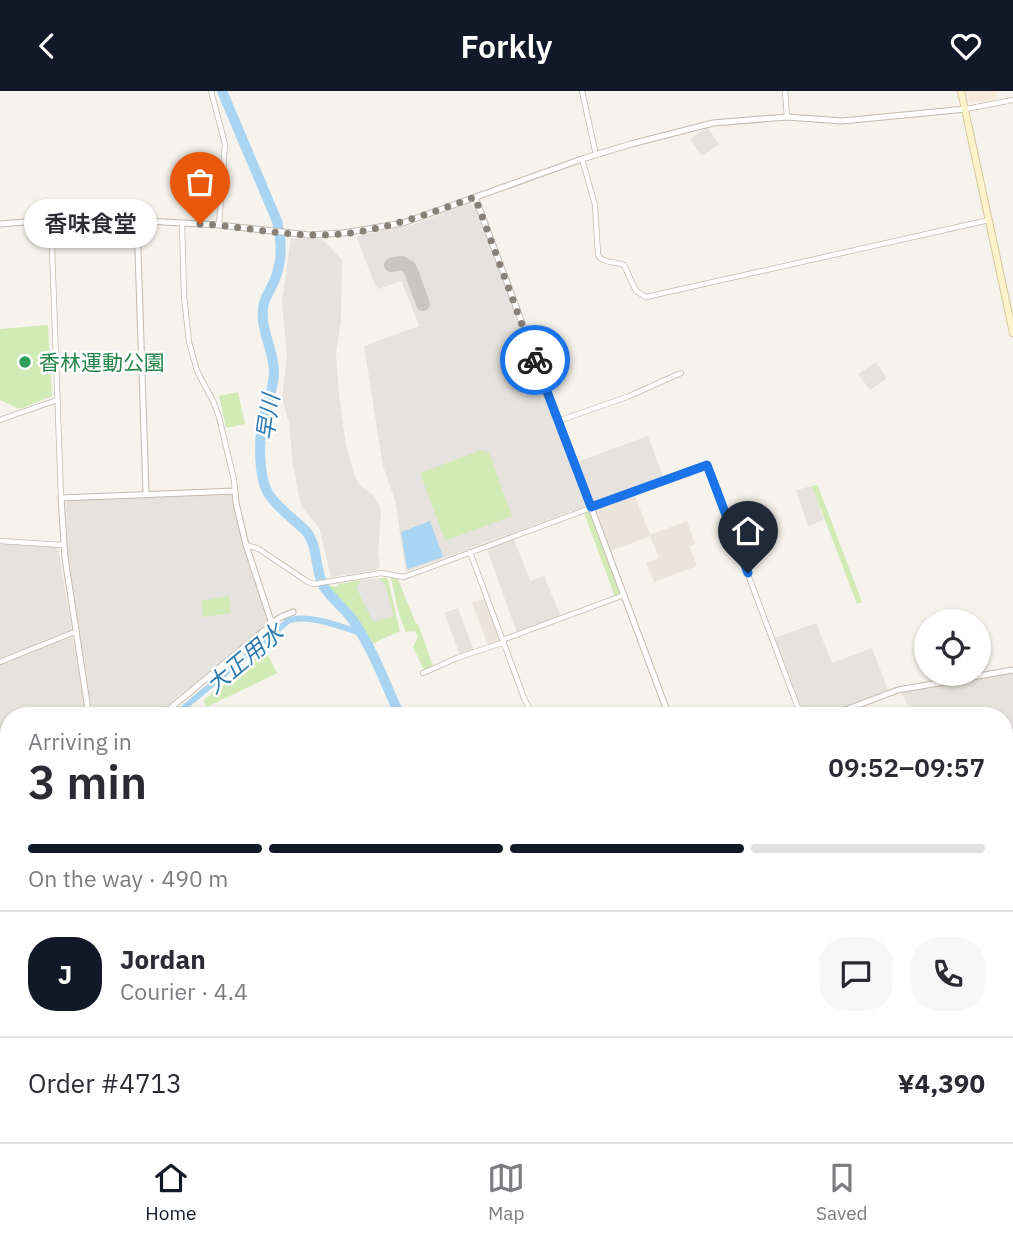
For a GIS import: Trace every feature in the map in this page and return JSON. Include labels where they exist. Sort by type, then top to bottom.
[{"type":"main road","points":[[961,91],[1013,333]]},
{"type":"street","points":[[211,91],[225,144],[219,225]]},
{"type":"street","points":[[582,91],[596,155]]},
{"type":"street","points":[[785,91],[788,117]]},
{"type":"street","points":[[0,224],[82,219],[219,225],[328,235],[397,224],[582,159],[713,123],[788,117],[842,121],[965,109],[1013,100]]},
{"type":"street","points":[[582,159],[595,205],[598,255],[604,261],[624,265],[636,291],[646,297],[989,220]]},
{"type":"street","points":[[475,197],[666,707]]},
{"type":"street","points":[[51,220],[63,545],[88,707]]},
{"type":"street","points":[[137,221],[146,493]]},
{"type":"street","points":[[182,223],[184,296],[189,342],[197,371],[219,417],[246,545],[272,624]]},
{"type":"street","points":[[558,421],[627,397],[681,373]]},
{"type":"street","points":[[0,421],[57,400]]},
{"type":"street","points":[[246,545],[259,549],[314,584],[381,573],[404,577],[707,465],[798,707]]},
{"type":"street","points":[[61,498],[235,491]]},
{"type":"street","points":[[0,541],[63,545]]},
{"type":"street","points":[[470,552],[528,707]]},
{"type":"street","points":[[423,673],[624,595]]},
{"type":"street","points":[[172,707],[279,618],[293,612]]},
{"type":"street","points":[[0,662],[77,633]]},
{"type":"street","points":[[853,707],[905,688],[1013,670]]},
{"type":"shaded area","points":[[965,91],[995,91],[998,99],[970,103]]},
{"type":"shaded area","points":[[707,127],[719,144],[702,156],[690,139]]},
{"type":"shaded area","points":[[470,203],[474,205],[586,506],[406,572],[395,500],[383,466],[364,346],[419,326],[401,281],[379,289],[375,285],[357,238],[359,235],[409,226]]},
{"type":"shaded area","points":[[291,238],[322,239],[342,260],[341,319],[336,355],[339,394],[346,446],[356,479],[360,486],[373,495],[381,513],[378,553],[380,566],[376,570],[331,577],[319,527],[301,506],[289,423],[282,398],[287,357],[282,302]]},
{"type":"shaded area","points":[[876,362],[887,378],[870,390],[858,374]]},
{"type":"shaded area","points":[[648,436],[664,479],[593,504],[577,462]]},
{"type":"shaded area","points":[[812,486],[824,520],[808,526],[796,490]]},
{"type":"shaded area","points":[[230,493],[233,495],[245,549],[269,623],[165,707],[92,707],[68,560],[66,503],[69,500]]},
{"type":"shaded area","points":[[634,493],[650,535],[687,521],[695,544],[689,546],[697,566],[654,582],[646,563],[659,558],[650,536],[611,551],[595,509]]},
{"type":"shaded area","points":[[514,539],[530,581],[544,576],[561,617],[517,633],[487,549]]},
{"type":"shaded area","points":[[0,545],[58,547],[85,707],[0,707]]},
{"type":"shaded area","points":[[379,578],[385,585],[394,616],[373,622],[357,588],[361,580]]},
{"type":"shaded area","points":[[51,595],[66,631],[0,658],[0,616]]},
{"type":"shaded area","points":[[486,598],[501,641],[488,645],[472,603]]},
{"type":"shaded area","points":[[458,608],[474,651],[460,655],[444,613]]},
{"type":"shaded area","points":[[816,623],[832,663],[872,648],[888,690],[844,707],[801,707],[775,638]]},
{"type":"shaded area","points":[[1013,672],[1013,707],[909,707],[901,691],[930,686],[991,686],[991,676]]},
{"type":"green space","name":"香林運動公園","points":[[48,325],[52,396],[20,409],[0,400],[0,329]]},
{"type":"green space","points":[[238,392],[245,424],[226,428],[219,396]]},
{"type":"green space","points":[[482,450],[489,453],[512,516],[445,541],[420,473]]},
{"type":"green space","points":[[817,485],[862,602],[857,604],[812,486]]},
{"type":"green space","points":[[589,511],[620,595],[615,597],[584,513]]},
{"type":"green space","points":[[379,578],[388,580],[400,631],[372,644],[355,616],[328,585],[336,587],[361,580],[357,589],[374,622],[385,585]]},
{"type":"green space","points":[[391,578],[398,579],[418,624],[433,666],[424,670],[413,647],[418,637],[415,631],[406,632]]},
{"type":"green space","points":[[229,596],[231,613],[203,617],[201,601]]},
{"type":"green space","points":[[266,651],[277,673],[207,707],[205,699]]},
{"type":"water","points":[[430,521],[443,557],[408,569],[401,532]]},
{"type":"waterway","name":"早川","points":[[222,91],[277,221],[280,237],[279,268],[265,300],[263,312],[274,372],[261,436],[260,457],[265,486],[276,504],[310,537],[324,587],[359,630],[396,707]]},
{"type":"waterway","name":"大正用水","points":[[185,707],[288,621],[314,620],[361,633]]},
{"type":"taxiway","points":[[391,265],[402,263],[409,267],[423,304]]},
{"type":"way so far","points":[[200,224],[328,235],[403,223],[475,197],[535,360]]},
{"type":"place","name":"香味食堂","points":[[200,224]]},
{"type":"place","name":"香林運動公園","points":[[25,362]]},
{"type":"route","points":[[535,360],[591,507],[707,465],[748,573]]}]
